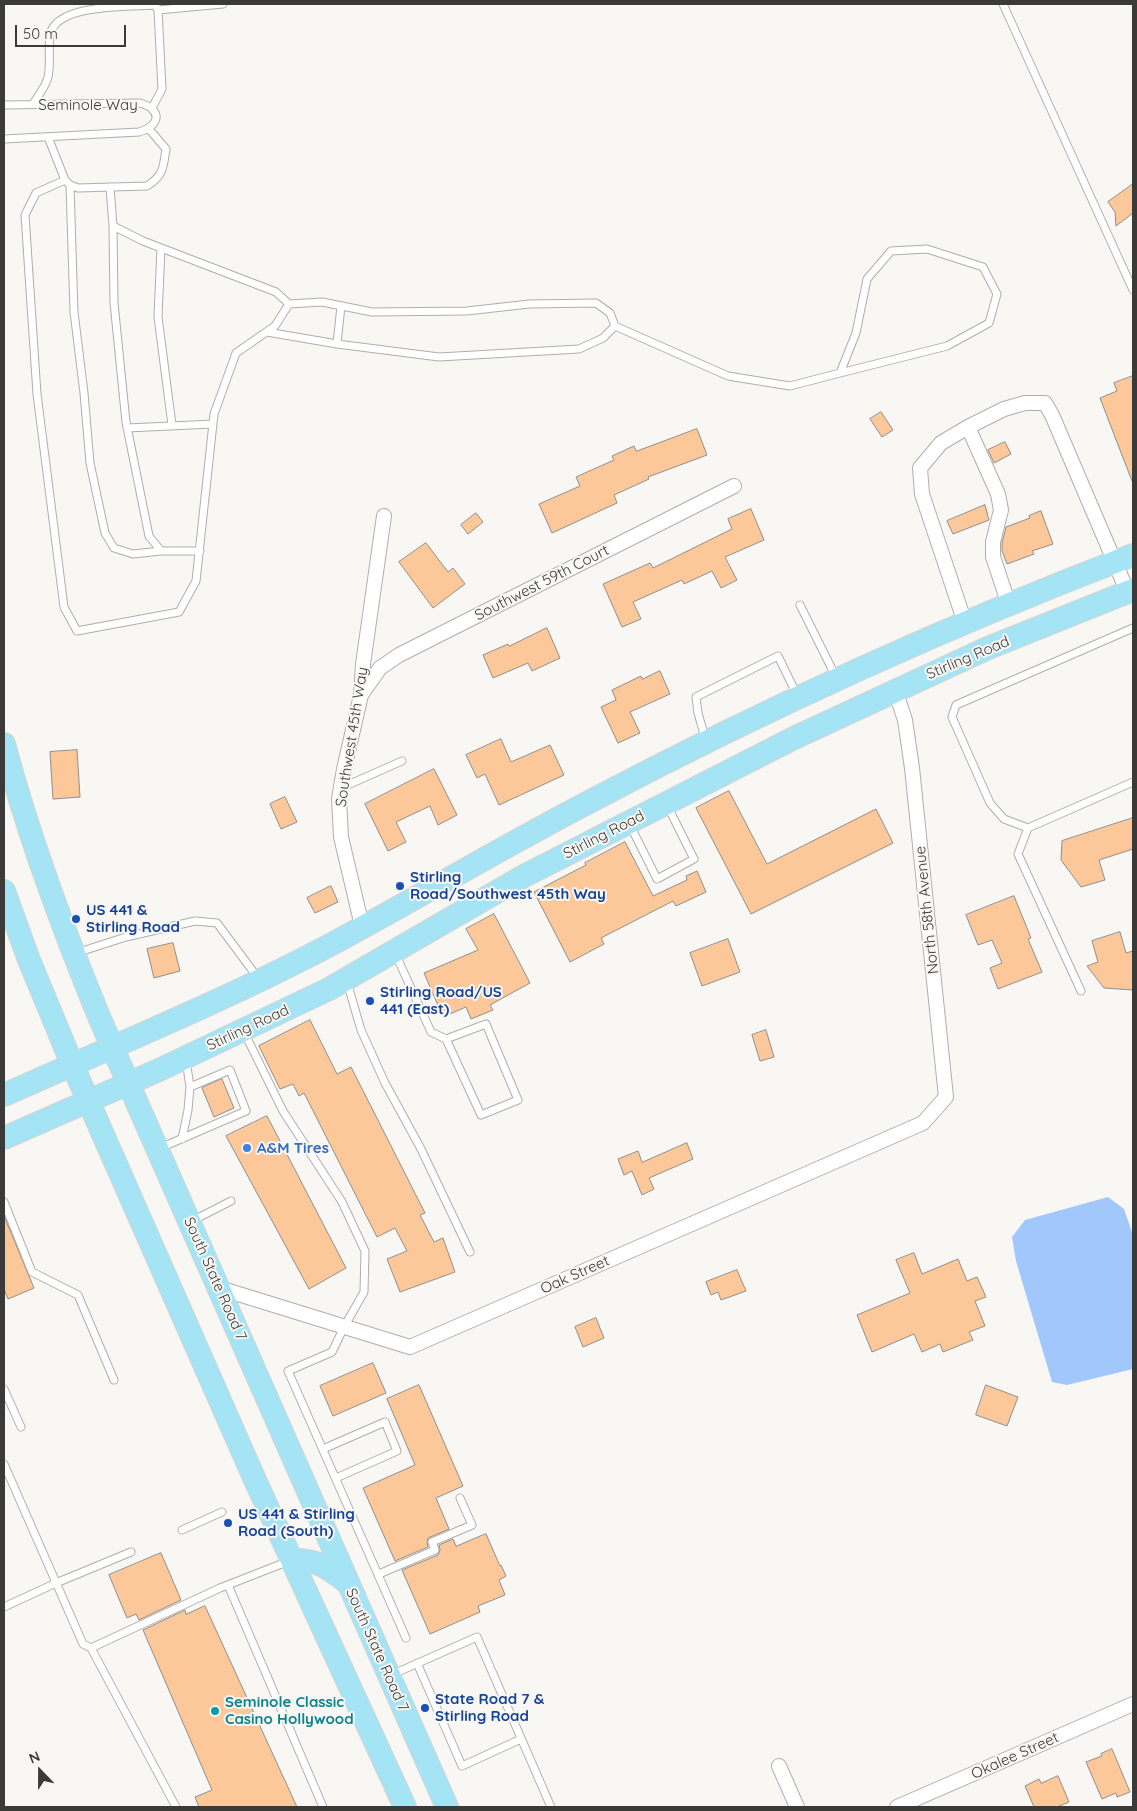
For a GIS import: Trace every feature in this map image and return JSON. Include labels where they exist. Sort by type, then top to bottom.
[{"type":"main road","points":[[4,1095],[260,980],[331,944],[590,801],[837,679],[965,623],[1124,559]]},
{"type":"main road","name":"Stirling Road","points":[[4,1138],[185,1058],[329,989],[503,888],[794,738],[988,648],[1130,594]]},
{"type":"main road","name":"South State Road 7","points":[[4,744],[32,841],[74,954],[112,1047],[447,1807]]},
{"type":"main road","points":[[503,888],[500,876],[502,867],[526,835]]},
{"type":"main road","points":[[4,891],[28,960],[72,1064],[194,1342],[405,1807]]},
{"type":"main road","points":[[292,1560],[307,1560],[323,1565],[348,1584]]},
{"type":"street","points":[[965,623],[922,494],[920,468],[941,443],[1004,409],[1025,402],[1045,403],[1052,415],[1124,559],[1130,594]]},
{"type":"street","points":[[968,427],[998,494],[1001,510],[993,542],[993,557],[1010,605]]},
{"type":"street","name":"Southwest 59th Court","points":[[361,694],[380,668],[399,655],[734,486]]},
{"type":"street","name":"Southwest 45th Way","points":[[362,926],[341,837],[339,799],[361,694],[363,664],[384,516]]},
{"type":"street","name":"North 58th Avenue","points":[[895,690],[906,720],[946,1096],[923,1123]]},
{"type":"street","name":"Oak Street","points":[[219,1288],[410,1346],[923,1123]]},
{"type":"street","name":"Okalee Street","points":[[897,1807],[1133,1704]]},
{"type":"street","points":[[779,1766],[797,1807]]},
{"type":"lane","points":[[158,10],[223,4]]},
{"type":"lane","points":[[1004,4],[1133,290]]},
{"type":"lane","points":[[33,104],[48,79],[50,33],[58,21],[92,8],[155,5],[158,10],[162,89],[152,108]]},
{"type":"lane","name":"Seminole Way","points":[[4,104],[140,103],[152,108],[155,116],[155,123],[149,129],[139,132],[4,139]]},
{"type":"lane","points":[[149,129],[166,149],[162,172],[156,180],[147,186],[78,188],[67,183],[36,193],[25,215],[37,394],[64,607],[77,631],[179,612],[196,581],[214,414],[236,353],[275,326],[290,304]]},
{"type":"lane","points":[[48,137],[67,183],[74,312],[90,464],[105,533],[114,548],[133,554],[161,551],[200,551]]},
{"type":"lane","points":[[110,187],[113,226],[114,303],[127,428],[149,536],[161,551]]},
{"type":"lane","points":[[113,226],[143,241],[276,292],[290,304],[322,302],[372,312],[467,311],[529,304],[596,303],[610,312],[615,326],[728,376],[790,386],[947,346],[990,323],[997,294],[983,267],[927,249],[891,251],[867,279],[856,332],[840,373]]},
{"type":"lane","points":[[161,248],[158,317],[172,425]]},
{"type":"lane","points":[[337,344],[341,306]]},
{"type":"lane","points":[[267,332],[337,344],[439,357],[578,349],[603,338],[615,326]]},
{"type":"lane","points":[[127,428],[213,424]]},
{"type":"lane","points":[[800,605],[837,679]]},
{"type":"lane","points":[[1133,628],[956,705],[952,717],[990,803],[1004,819],[1028,828],[1133,782]]},
{"type":"lane","points":[[706,743],[696,697],[778,656],[799,698]]},
{"type":"lane","points":[[341,788],[402,761]]},
{"type":"lane","points":[[629,822],[657,879],[694,859],[666,804]]},
{"type":"lane","points":[[1028,828],[1018,854],[1081,991]]},
{"type":"lane","points":[[74,954],[126,937],[195,921],[217,923],[260,980]]},
{"type":"lane","points":[[394,951],[431,1032],[446,1039],[481,1115],[518,1100],[486,1024],[446,1039]]},
{"type":"lane","points":[[346,979],[360,1030],[385,1083],[421,1149],[470,1252]]},
{"type":"lane","points":[[244,1030],[283,1111],[342,1202],[365,1251],[364,1292],[332,1352],[288,1371],[406,1638]]},
{"type":"lane","points":[[182,1139],[188,1110],[190,1087],[185,1058]]},
{"type":"lane","points":[[157,1150],[246,1112],[230,1070],[190,1087]]},
{"type":"lane","points":[[4,1202],[32,1272],[78,1295],[114,1380]]},
{"type":"lane","points":[[190,1222],[231,1202]]},
{"type":"lane","points":[[4,1389],[21,1427]]},
{"type":"lane","points":[[323,1449],[385,1422],[397,1451],[336,1478]]},
{"type":"lane","points":[[4,1464],[83,1644],[91,1648],[176,1807]]},
{"type":"lane","points":[[379,1574],[435,1550],[432,1542],[472,1525],[460,1498]]},
{"type":"lane","points":[[182,1530],[222,1512]]},
{"type":"lane","points":[[4,1607],[131,1552]]},
{"type":"lane","points":[[91,1648],[228,1585],[292,1560]]},
{"type":"lane","points":[[228,1585],[323,1807]]},
{"type":"lane","points":[[389,1676],[477,1637],[551,1807]]},
{"type":"lane","points":[[417,1663],[462,1766],[521,1739]]},
{"type":"water","points":[[1108,1197],[1124,1209],[1133,1235],[1133,1369],[1067,1385],[1052,1382],[1016,1261],[1012,1237],[1025,1220]]},
{"type":"building","points":[[1133,184],[1133,213],[1116,226],[1115,212],[1108,202]]},
{"type":"building","points":[[1133,376],[1132,481],[1100,398],[1117,391],[1114,383]]},
{"type":"building","points":[[881,412],[893,430],[882,437],[870,419]]},
{"type":"building","points":[[697,429],[707,455],[648,477],[649,479],[614,495],[617,503],[552,533],[539,504],[580,486],[576,477],[614,460],[612,456],[634,446],[636,451]]},
{"type":"building","points":[[1005,442],[1011,454],[994,463],[988,450]]},
{"type":"building","points":[[985,505],[989,520],[953,534],[947,521]]},
{"type":"building","points":[[751,509],[764,540],[725,557],[737,580],[721,588],[712,571],[684,584],[682,580],[633,602],[641,619],[622,627],[603,584],[650,563],[653,568],[732,529],[728,519]]},
{"type":"building","points":[[1041,511],[1053,544],[1032,551],[1034,554],[1007,564],[1002,551],[1006,527],[1030,518],[1029,516]]},
{"type":"building","points":[[476,513],[483,522],[468,534],[461,525]]},
{"type":"building","points":[[426,543],[448,572],[453,568],[465,584],[433,608],[399,562]]},
{"type":"building","points":[[547,628],[560,658],[532,671],[528,663],[493,678],[483,655],[508,644],[509,646]]},
{"type":"building","points":[[660,671],[670,694],[630,712],[640,733],[618,743],[601,707],[616,700],[612,690],[641,676],[642,679]]},
{"type":"building","points":[[501,739],[511,762],[550,745],[564,775],[499,805],[485,774],[477,778],[466,755]]},
{"type":"building","points":[[77,750],[80,797],[53,799],[50,752]]},
{"type":"building","points":[[434,769],[457,815],[438,825],[430,806],[396,822],[406,842],[388,851],[365,804]]},
{"type":"building","points":[[729,791],[767,864],[876,809],[893,843],[751,914],[696,808]]},
{"type":"building","points":[[285,797],[297,822],[281,829],[270,804]]},
{"type":"building","points":[[1133,818],[1133,849],[1099,860],[1105,880],[1081,887],[1061,860],[1062,841]]},
{"type":"building","points":[[625,842],[653,896],[687,880],[686,876],[697,871],[706,892],[676,906],[673,901],[601,938],[604,944],[570,962],[534,892]]},
{"type":"building","points":[[331,886],[338,902],[315,913],[307,898]]},
{"type":"building","points":[[1014,896],[1031,938],[1028,939],[1042,972],[998,989],[990,968],[1002,963],[992,940],[978,945],[966,915]]},
{"type":"building","points":[[494,914],[530,983],[490,1005],[493,1010],[471,1019],[466,1007],[443,1017],[424,973],[478,950],[466,929]]},
{"type":"building","points":[[1120,932],[1126,953],[1133,951],[1133,990],[1104,988],[1087,966],[1098,962],[1092,941]]},
{"type":"building","points":[[728,939],[740,972],[702,986],[690,953]]},
{"type":"building","points":[[173,943],[180,971],[154,978],[147,949]]},
{"type":"building","points":[[310,1020],[337,1074],[351,1067],[425,1213],[420,1215],[434,1242],[443,1238],[455,1272],[400,1292],[387,1259],[407,1251],[395,1228],[377,1237],[304,1093],[299,1096],[293,1084],[280,1089],[259,1046]]},
{"type":"building","points":[[766,1030],[774,1057],[760,1061],[752,1035]]},
{"type":"building","points":[[222,1079],[234,1108],[214,1117],[202,1088]]},
{"type":"building","points":[[267,1116],[346,1268],[309,1289],[226,1136]]},
{"type":"building","points":[[687,1143],[693,1159],[649,1178],[654,1189],[642,1195],[632,1171],[624,1175],[618,1159],[638,1151],[642,1162]]},
{"type":"building","points":[[4,1216],[34,1288],[8,1299],[4,1289]]},
{"type":"building","points":[[914,1253],[922,1274],[958,1259],[967,1281],[977,1277],[986,1297],[975,1301],[985,1326],[969,1332],[973,1340],[943,1352],[940,1344],[922,1352],[914,1334],[872,1352],[857,1315],[910,1293],[896,1260]]},
{"type":"building","points":[[737,1270],[746,1291],[721,1300],[718,1292],[711,1295],[706,1282]]},
{"type":"building","points":[[596,1318],[604,1338],[583,1347],[575,1327]]},
{"type":"building","points":[[373,1363],[386,1393],[333,1416],[320,1386]]},
{"type":"building","points":[[419,1385],[463,1486],[436,1498],[449,1529],[428,1538],[428,1547],[395,1561],[363,1488],[415,1465],[387,1399]]},
{"type":"building","points":[[986,1385],[1018,1397],[1007,1426],[976,1415]]},
{"type":"building","points":[[486,1534],[506,1576],[499,1580],[505,1595],[478,1606],[480,1612],[430,1634],[402,1570],[438,1555],[439,1545],[453,1539],[456,1546]]},
{"type":"building","points":[[161,1553],[181,1600],[139,1620],[136,1614],[127,1618],[109,1575]]},
{"type":"building","name":"Seminole Classic Casino Hollywood","points":[[205,1606],[297,1807],[199,1807],[195,1797],[212,1790],[143,1630],[185,1610],[186,1614]]},
{"type":"building","points":[[1112,1749],[1130,1792],[1117,1797],[1116,1793],[1102,1799],[1086,1762],[1102,1756],[1101,1754]]},
{"type":"building","points":[[1058,1776],[1069,1802],[1057,1807],[1034,1807],[1025,1786],[1039,1779],[1041,1783]]},
{"type":"place","name":"Stirling Road/Southwest 45th Way","points":[[400,886]]},
{"type":"place","name":"US 441 & Stirling Road","points":[[76,919]]},
{"type":"place","name":"Stirling Road/US 441 (East)","points":[[370,1001]]},
{"type":"place","name":"A&M Tires","points":[[247,1148]]},
{"type":"place","name":"US 441 & Stirling Road (South)","points":[[228,1523]]},
{"type":"place","name":"State Road 7 & Stirling Road","points":[[425,1708]]},
{"type":"place","name":"Seminole Classic Casino Hollywood","points":[[215,1711]]}]
